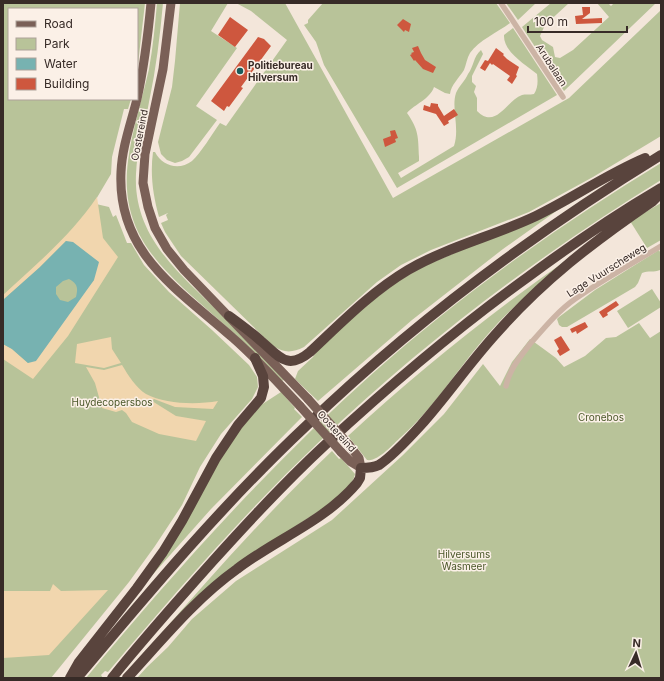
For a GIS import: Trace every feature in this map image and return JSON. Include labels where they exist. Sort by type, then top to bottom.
[{"type":"highway","points":[[229,316],[280,358],[292,361],[298,360],[310,352],[378,291],[408,270],[444,252],[494,234],[535,216],[627,167],[661,151]]},
{"type":"highway","points":[[77,678],[167,571],[229,504],[306,425],[432,314],[503,260],[571,212],[661,155]]},
{"type":"highway","points":[[112,678],[168,612],[245,526],[324,445],[416,363],[479,312],[571,246],[661,188]]},
{"type":"highway","points":[[127,678],[179,622],[225,578],[246,562],[309,524],[348,492],[359,480],[361,468],[371,468],[379,464],[414,432],[433,411],[493,336],[528,299],[551,278],[587,248],[653,201],[661,193]]},
{"type":"highway","points":[[70,678],[79,662],[163,552],[182,521],[216,458],[238,426],[261,398],[264,387],[263,376],[255,358]]},
{"type":"main road","name":"Oostereind","points":[[138,92],[146,54],[151,3]]},
{"type":"main road","name":"Oostereind","points":[[171,3],[163,69],[145,154],[143,173],[145,195],[150,218],[166,249],[184,270],[308,399],[349,445],[359,458],[361,468]]},
{"type":"main road","name":"Oostereind","points":[[136,100],[122,160],[121,186],[127,219],[142,251],[158,272],[255,358],[351,462],[361,468]]},
{"type":"street","name":"Arubalaan","points":[[501,3],[562,97]]},
{"type":"street","name":"Lage Vuurscheweg","points":[[506,386],[510,374],[521,356],[554,317],[575,299],[661,246]]},
{"type":"green space","name":"Huydecopersbos","points":[[3,3],[145,3],[138,64],[138,8],[8,8],[8,100],[131,100],[128,109],[124,109],[112,157],[111,174],[95,201],[96,204],[109,207],[113,217],[116,215],[127,243],[131,243],[144,265],[169,292],[249,365],[257,377],[258,387],[252,399],[221,434],[200,467],[182,505],[155,546],[129,582],[51,678],[3,678]]},
{"type":"green space","points":[[157,3],[163,3],[156,65],[138,156],[136,174],[137,196],[142,217],[162,253],[175,269],[268,363],[284,380],[282,381],[259,357],[165,270],[139,233],[131,212],[127,188],[128,161],[149,69]]},
{"type":"green space","points":[[180,3],[228,3],[211,31],[237,48],[196,106],[217,120],[189,157],[175,163],[167,160],[161,154],[158,142],[172,87]]},
{"type":"green space","points":[[236,3],[285,3],[393,198],[569,98],[661,10],[661,136],[593,177],[529,212],[431,250],[401,265],[377,282],[304,347],[292,351],[284,351],[273,346],[181,256],[165,232],[161,223],[168,220],[166,215],[168,213],[159,217],[155,201],[152,169],[153,152],[155,152],[162,161],[171,166],[182,166],[192,161],[220,123],[226,126],[287,40],[251,11]]},
{"type":"green space","points":[[323,3],[496,3],[510,23],[483,41],[470,53],[464,70],[450,94],[434,87],[426,98],[407,113],[416,129],[419,161],[398,173],[401,178],[454,146],[456,139],[454,105],[456,93],[470,71],[476,56],[481,50],[483,54],[472,76],[472,82],[476,86],[474,92],[477,98],[477,111],[484,116],[495,116],[516,98],[523,95],[534,94],[538,79],[537,74],[516,58],[507,47],[505,41],[504,35],[513,28],[557,95],[397,188],[324,65],[316,42],[304,25],[308,23],[308,20]]},
{"type":"green space","points":[[506,3],[536,3],[518,20]]},
{"type":"green space","points":[[551,3],[569,3],[545,25],[540,36],[542,40],[553,47],[555,57],[560,58],[573,50],[609,17],[597,3],[608,3],[611,6],[614,3],[656,3],[564,91],[522,27]]},
{"type":"green space","points":[[661,163],[661,180],[571,238],[527,269],[441,335],[360,404],[264,496],[185,583],[108,672],[105,671],[101,675],[103,678],[86,678],[188,559],[223,521],[296,446],[372,374],[440,316],[512,262],[585,211]]},
{"type":"green space","points":[[661,203],[661,240],[647,248],[630,221]]},
{"type":"green space","points":[[562,207],[503,249],[412,320],[318,401],[295,379],[298,371],[313,357],[320,347],[359,311],[397,282],[422,267]]},
{"type":"green space","points":[[659,250],[661,254],[660,270],[642,273],[635,287],[567,327],[562,327],[559,325],[557,319],[559,317],[595,290]]},
{"type":"green space","points":[[568,259],[497,324],[425,413],[390,448],[376,458],[367,460],[348,436],[374,412],[455,344],[511,300]]},
{"type":"green space","points":[[652,289],[661,303],[661,307],[628,328],[617,311]]},
{"type":"green space","name":"Hilversums Wasmeer","points":[[639,323],[650,338],[661,331],[661,678],[137,678],[168,647],[192,619],[236,581],[332,520],[403,455],[444,414],[483,364],[500,386],[512,362],[530,339],[556,358],[564,367],[585,356],[606,338],[616,337]]},
{"type":"green space","points":[[281,392],[302,417],[211,509],[147,581],[227,444],[261,405]]},
{"type":"green space","points":[[332,451],[339,459],[341,458],[355,474],[353,480],[342,493],[247,563],[154,642],[241,544]]},
{"type":"sand","points":[[97,197],[103,238],[118,257],[68,336],[33,379],[3,359],[3,344],[12,349],[28,363],[94,280],[66,241],[39,268],[3,300],[3,295],[77,224]]},
{"type":"sand","points":[[111,337],[112,349],[121,363],[104,368],[75,363],[77,344]]},
{"type":"sand","points":[[122,365],[139,388],[146,394],[162,400],[181,403],[218,401],[213,409],[175,407],[154,399],[152,401],[176,416],[206,421],[196,441],[159,434],[132,422],[122,410],[116,412],[102,408],[95,383],[86,367],[104,370]]},
{"type":"sand","points":[[53,584],[61,591],[108,590],[49,655],[3,658],[3,591],[50,591]]},
{"type":"water","points":[[66,241],[73,242],[99,262],[94,280],[36,361],[28,363],[12,349],[3,344],[3,300],[39,268]],"holes":[[[69,279],[77,286],[77,291],[76,297],[68,302],[60,300],[56,294],[56,287],[63,281]]]},
{"type":"building","points":[[582,7],[590,7],[590,13],[582,19],[602,18],[602,23],[576,24],[575,16],[583,15]]},
{"type":"building","points":[[230,17],[248,30],[235,47],[218,35]]},
{"type":"building","points":[[403,19],[411,24],[409,32],[405,30],[404,32],[397,25]]},
{"type":"building","points":[[258,37],[264,39],[271,46],[241,87],[243,88],[229,107],[227,106],[224,111],[211,101]]},
{"type":"building","points":[[418,46],[425,60],[436,67],[433,73],[423,69],[410,55],[414,52],[412,48]]},
{"type":"building","points":[[496,48],[504,54],[503,55],[507,59],[519,67],[517,76],[512,84],[507,80],[510,76],[493,64],[492,65],[490,63],[485,71],[480,68],[485,60],[488,61]]},
{"type":"building","points":[[431,103],[438,104],[444,116],[454,109],[458,115],[448,121],[449,123],[444,126],[436,114],[423,110],[424,105],[430,107]]},
{"type":"building","points":[[395,130],[398,138],[395,139],[396,142],[385,147],[383,139],[391,136],[390,131]]},
{"type":"building","points":[[616,301],[619,305],[607,313],[608,315],[603,318],[599,312]]},
{"type":"building","points":[[585,322],[588,327],[577,334],[576,331],[572,333],[570,329]]},
{"type":"building","points":[[561,336],[570,350],[560,356],[557,351],[559,349],[554,340]]},
{"type":"place","name":"Politiebureau Hilversum","points":[[240,71]]},
{"type":"park label","name":"Cronebos","points":[[601,417]]}]
